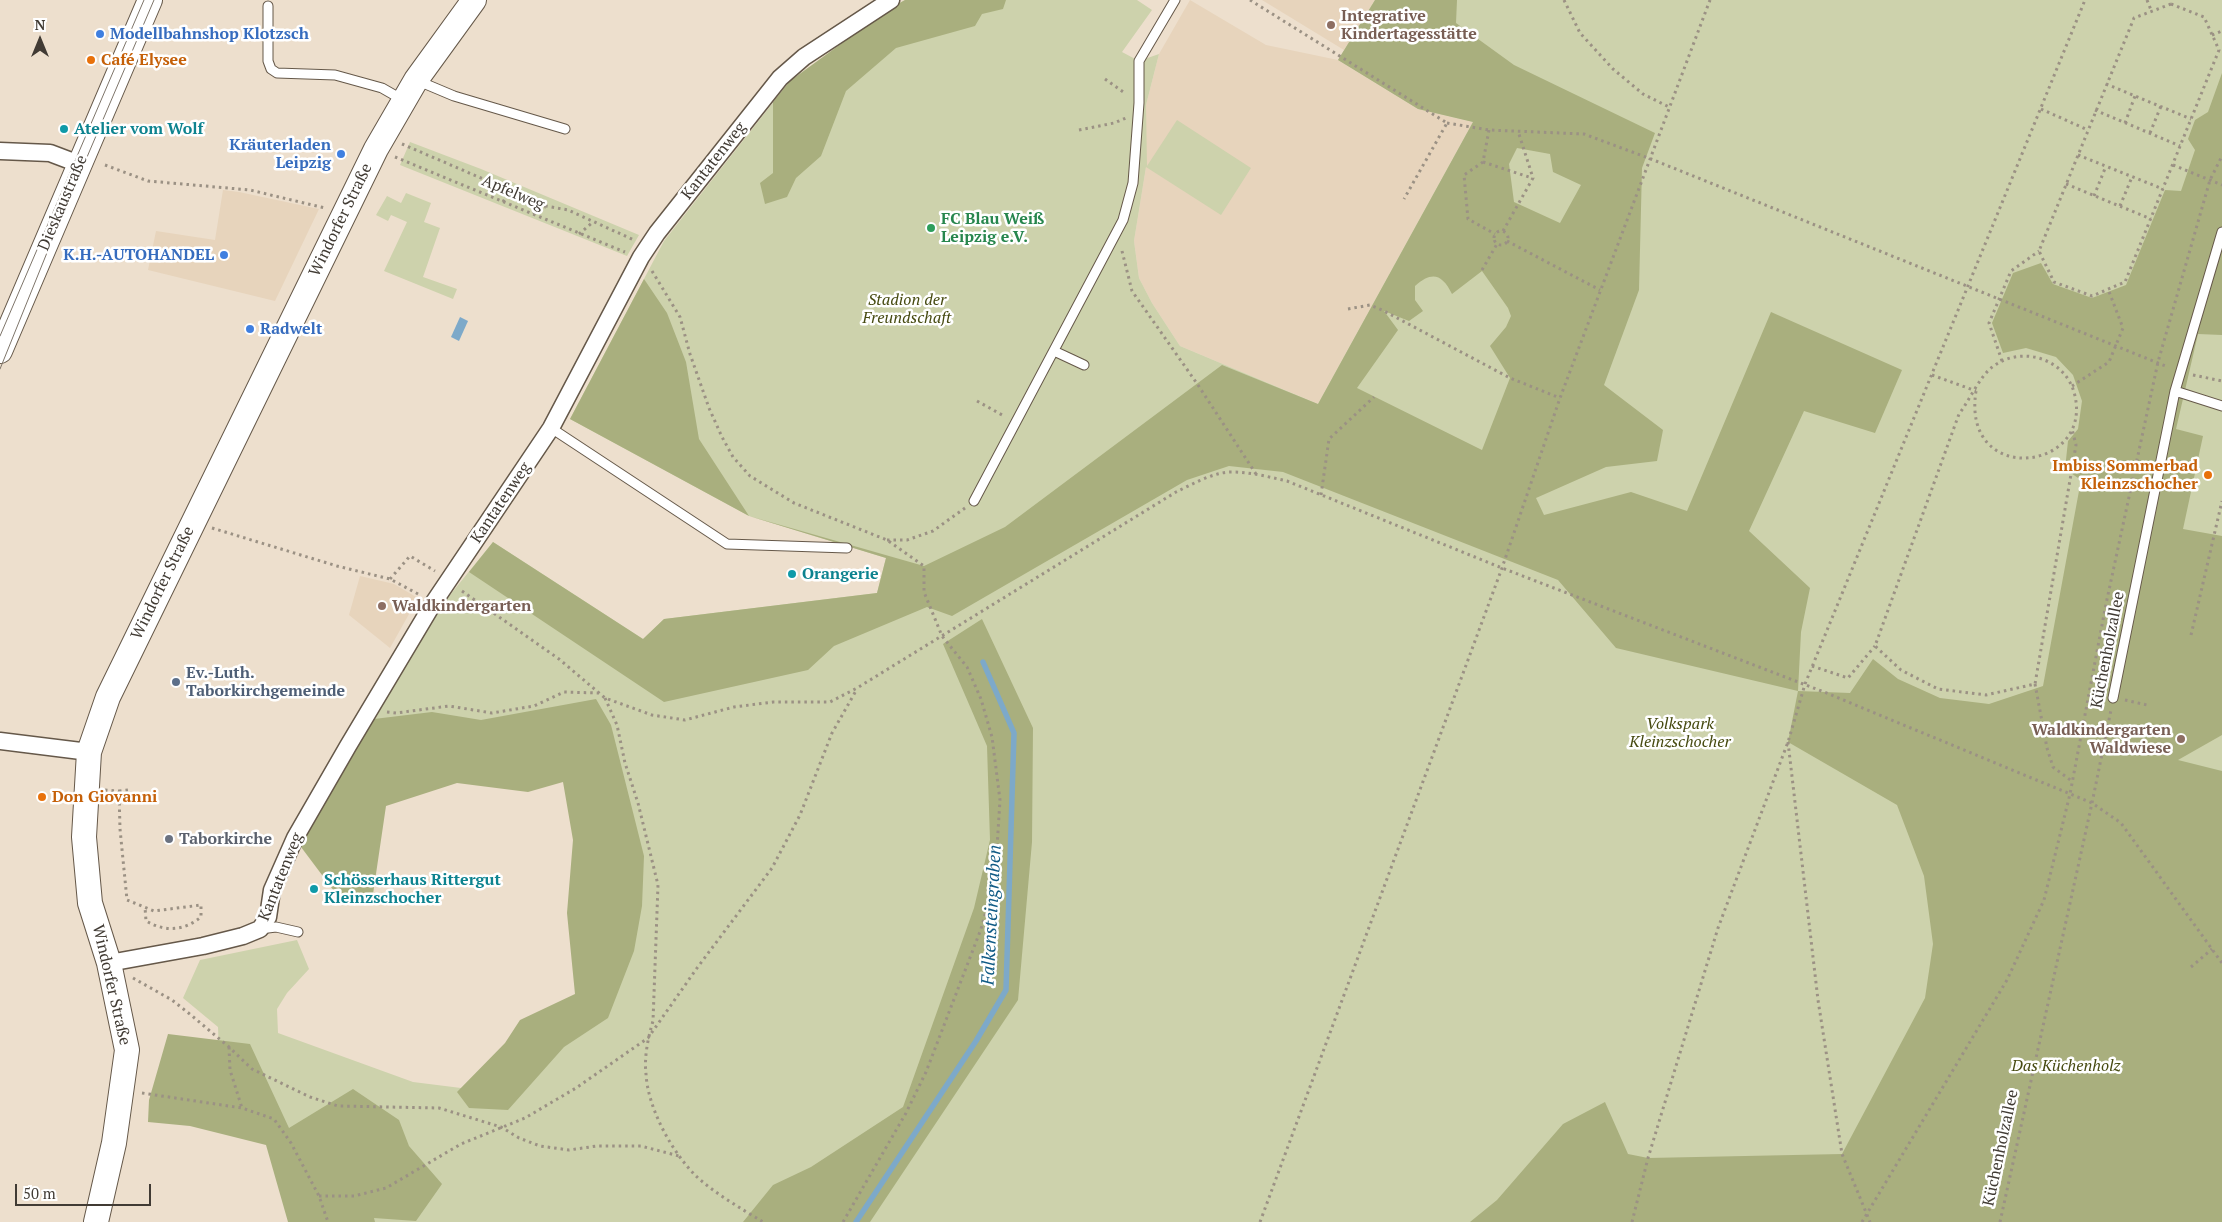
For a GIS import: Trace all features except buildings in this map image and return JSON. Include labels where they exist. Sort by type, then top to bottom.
[{"type":"street","name":"Dieskaustraße","points":[[0,351],[150,0]]},
{"type":"street","name":"Windorfer Straße","points":[[96,1222],[114,1143],[127,1050],[109,963],[90,903],[84,837],[89,752],[108,697],[345,213],[386,153],[403,100],[474,0]]},
{"type":"street","name":"Kantatenweg","points":[[109,963],[203,946],[243,936],[260,929],[268,917],[272,890],[295,838],[434,602],[551,428],[644,252],[780,78],[804,57],[891,0]]},
{"type":"street","points":[[0,151],[50,153],[79,164]]},
{"type":"street","points":[[0,741],[89,752]]},
{"type":"lane","points":[[974,501],[1123,220],[1133,183],[1139,103],[1139,61],[1176,0]]},
{"type":"lane","points":[[268,6],[268,61],[271,69],[277,74],[335,75],[382,88],[403,100]]},
{"type":"lane","points":[[416,80],[454,96],[565,129]]},
{"type":"lane","name":"Küchenholzallee","points":[[2113,698],[2175,391],[2222,232]]},
{"type":"lane","points":[[1054,350],[1084,365]]},
{"type":"lane","points":[[2175,391],[2222,406]]},
{"type":"lane","points":[[551,428],[727,544],[847,548]]},
{"type":"lane","points":[[260,929],[276,927],[298,932]]},
{"type":"path","points":[[1250,0],[1447,123],[1490,130],[1584,134],[2117,345],[2180,372],[2222,381]]},
{"type":"path","points":[[1564,0],[1580,33],[1613,69],[1643,94],[1671,108]]},
{"type":"path","points":[[1260,1222],[1502,568],[1560,398],[1671,108],[1710,0]]},
{"type":"path","points":[[1632,1222],[1648,1158],[1718,928],[1788,742],[1805,684],[2085,0]]},
{"type":"path","points":[[2147,0],[2151,10]]},
{"type":"path","points":[[2002,360],[1988,322],[2011,271],[2038,251],[2134,18],[2170,4],[2204,17],[2219,50],[2164,190],[2124,282],[2092,296],[2054,282],[2038,251]]},
{"type":"path","points":[[2212,34],[2222,31]]},
{"type":"path","points":[[1106,79],[1139,103]]},
{"type":"path","points":[[2106,84],[2191,118]]},
{"type":"path","points":[[2125,123],[2135,96]]},
{"type":"path","points":[[2150,134],[2161,106]]},
{"type":"path","points":[[2041,109],[2088,130]]},
{"type":"path","points":[[2095,110],[2180,146]]},
{"type":"path","points":[[1079,130],[1114,123],[1138,113]]},
{"type":"path","points":[[1404,199],[1447,123]]},
{"type":"path","points":[[1490,130],[1483,162],[1464,175],[1468,219],[1495,234],[1503,231],[1533,178],[1518,131]]},
{"type":"path","points":[[386,153],[401,144],[546,206],[568,210],[593,222],[644,252],[680,317],[690,354],[709,408],[733,457],[750,476],[794,503],[887,540],[924,566],[924,592],[942,636],[967,667],[981,699],[992,737],[1000,800],[995,879],[981,929],[926,1072],[906,1113],[843,1222]]},
{"type":"path","name":"Apfelweg","points":[[386,153],[580,234],[644,252]]},
{"type":"path","points":[[2078,155],[2164,190]]},
{"type":"path","points":[[1862,1222],[2007,980],[2044,900],[2073,782],[2106,604],[2158,362],[2210,180],[2222,156]]},
{"type":"path","points":[[1483,162],[1533,178]]},
{"type":"path","points":[[105,164],[148,181],[250,190],[345,213]]},
{"type":"path","points":[[2173,164],[2222,185]]},
{"type":"path","points":[[2094,196],[2106,166]]},
{"type":"path","points":[[2120,206],[2132,177]]},
{"type":"path","points":[[2066,184],[2151,219]]},
{"type":"path","points":[[503,202],[510,190]]},
{"type":"path","points":[[533,214],[546,206]]},
{"type":"path","points":[[1123,220],[1121,249],[1132,292],[1198,385],[1256,474]]},
{"type":"path","points":[[580,234],[593,222]]},
{"type":"path","points":[[1497,244],[1502,245],[1507,241],[1508,236],[1503,231]]},
{"type":"path","points":[[1495,234],[1494,240],[1497,244]]},
{"type":"path","points":[[1507,241],[1600,290]]},
{"type":"path","points":[[1482,270],[1497,244]]},
{"type":"path","points":[[2072,386],[2110,362],[2117,345],[2123,328],[2108,289]]},
{"type":"path","points":[[1348,309],[1370,306],[1384,311],[1510,378],[1560,398]]},
{"type":"path","points":[[1812,666],[1848,678],[1875,646],[1959,414],[1976,391],[1986,373],[2002,360],[2020,356],[2040,358],[2056,366],[2072,386],[2076,405],[2072,429],[2062,443],[2046,454],[2024,459],[2011,457],[1995,449],[1982,436],[1975,422],[1973,409],[1976,391]]},
{"type":"path","points":[[1932,375],[1976,391]]},
{"type":"path","points":[[1321,495],[1329,439],[1374,397]]},
{"type":"path","points":[[977,401],[1016,422]]},
{"type":"path","points":[[2072,429],[2076,445],[2035,684],[2047,748],[2053,767],[2073,782]]},
{"type":"path","points":[[390,580],[410,556],[449,580],[559,659],[605,698],[652,715],[685,720],[734,707],[773,702],[830,702],[857,688],[1176,492],[1218,475],[1231,472],[1256,474],[1287,481],[1502,568],[1805,684],[2092,803],[2121,823],[2222,963]]},
{"type":"path","points":[[887,540],[907,540],[933,531],[974,501]]},
{"type":"path","points":[[2191,635],[2222,501]]},
{"type":"path","points":[[193,522],[337,566],[390,580],[434,602]]},
{"type":"path","points":[[1875,646],[1901,670],[1938,689],[1986,695],[2035,684]]},
{"type":"path","points":[[320,1196],[354,1196],[386,1188],[461,1144],[525,1118],[576,1088],[648,1038],[697,968],[772,868],[800,815],[832,733],[857,688]]},
{"type":"path","points":[[371,707],[380,712],[396,713],[449,706],[492,713],[534,706],[564,692],[599,693]]},
{"type":"path","points":[[605,698],[617,725],[625,763],[640,812],[658,885],[654,1022],[648,1038],[646,1075],[656,1114],[679,1156],[698,1177],[763,1222]]},
{"type":"path","points":[[2113,698],[2147,705]]},
{"type":"path","name":"Küchenholzallee","points":[[2000,1222],[2092,803],[2113,698]]},
{"type":"path","points":[[1788,742],[1818,1000],[1842,1154],[1870,1222]]},
{"type":"path","points":[[87,790],[128,790]]},
{"type":"path","points":[[119,791],[120,829],[127,900],[154,911],[201,905],[201,917],[192,925],[174,929],[157,927],[146,921],[144,907]]},
{"type":"path","points":[[2191,967],[2212,949]]},
{"type":"path","points":[[109,963],[172,1000],[229,1047],[252,1069],[310,1097],[338,1106],[439,1108],[501,1127],[519,1138],[540,1146],[569,1150],[597,1146],[641,1146],[679,1156]]},
{"type":"path","points":[[229,1047],[230,1070],[242,1108]]},
{"type":"path","points":[[122,1090],[242,1108],[274,1120],[291,1143],[320,1196],[328,1222]]},
{"type":"shaded area","points":[[1190,0],[1266,45],[1338,60],[1418,109],[1473,122],[1318,404],[1180,346],[1152,303],[1139,278],[1134,241],[1146,167],[1146,105],[1159,54]]},
{"type":"shaded area","name":"Integrative Kindertagesstätte","points":[[1262,0],[1375,0],[1344,50]]},
{"type":"shaded area","name":"K.H.-AUTOHANDEL","points":[[223,190],[319,209],[275,301],[148,270],[156,231],[215,240]]},
{"type":"shaded area","name":"Waldkindergarten","points":[[360,576],[394,584],[418,598],[390,648],[349,615]]},
{"type":"green space","name":"Volkspark Kleinzschocher","points":[[905,0],[1137,0],[1152,10],[1122,52],[1139,61],[1159,54],[1146,105],[1147,166],[1177,120],[1251,168],[1221,215],[1146,167],[1134,241],[1139,278],[1152,303],[1180,346],[1318,404],[1473,122],[1418,109],[1338,60],[1375,0],[2222,0],[2222,1222],[312,1222],[219,1053],[218,1027],[183,998],[200,960],[297,940],[309,969],[287,993],[277,1009],[278,1033],[413,1082],[469,1089],[580,1010],[614,910],[568,771],[337,773],[441,606],[493,542],[643,639],[664,619],[877,593],[886,558],[749,516],[570,419],[664,241],[790,81],[889,9]]},
{"type":"green space","points":[[905,0],[1006,0],[1003,9],[982,14],[975,26],[896,48],[846,91],[821,156],[796,178],[787,197],[765,204],[760,183],[773,173],[773,102],[790,81],[889,9]]},
{"type":"green space","points":[[1375,0],[1457,0],[1456,23],[1514,65],[1655,133],[1642,168],[1639,290],[1604,385],[1663,430],[1657,461],[1606,467],[1536,498],[1544,515],[1631,492],[1687,511],[1771,312],[1902,370],[1875,433],[1804,411],[1749,531],[1810,588],[1801,632],[1798,691],[1616,648],[1558,580],[1283,472],[1229,466],[1187,480],[952,616],[927,607],[834,646],[808,670],[664,702],[469,572],[493,542],[643,639],[664,619],[877,593],[886,558],[749,516],[924,566],[1005,527],[1222,365],[1318,404],[1473,122],[1418,109],[1338,60]],"holes":[[[1517,148],[1550,154],[1553,172],[1581,185],[1560,223],[1514,202],[1509,164]],[[1482,271],[1508,308],[1511,316],[1506,327],[1490,346],[1510,378],[1482,450],[1357,388],[1398,330],[1384,311],[1409,321],[1423,311],[1415,300],[1415,286],[1421,281],[1436,277],[1444,282],[1452,294]]]},
{"type":"green space","name":"Das Küchenholz","points":[[2222,73],[2222,335],[2198,334],[2176,429],[2203,436],[2183,529],[2222,536],[2222,735],[2178,760],[2222,771],[2222,1222],[1470,1222],[1497,1200],[1563,1124],[1605,1102],[1628,1154],[1648,1158],[1842,1154],[1925,998],[1933,944],[1924,876],[1897,805],[1788,742],[1798,691],[1850,693],[1873,659],[1898,679],[1940,698],[1989,704],[2043,686],[2081,480],[2065,469],[2068,441],[2078,429],[2082,401],[2073,375],[2056,357],[2026,348],[2003,353],[1992,323],[2013,273],[2041,263],[2053,284],[2092,298],[2126,285],[2165,190],[2181,191],[2195,150],[2188,139],[2195,120],[2208,112]]},
{"type":"green space","points":[[410,142],[481,169],[639,235],[627,256],[400,165]]},
{"type":"green space","points":[[406,193],[431,203],[424,222],[440,228],[423,277],[457,289],[453,299],[384,271],[407,222],[391,215],[388,221],[376,215],[387,196],[401,203]]},
{"type":"green space","points":[[644,279],[667,313],[686,362],[699,439],[749,516],[570,419]]},
{"type":"green space","points":[[982,619],[1033,728],[1032,842],[1018,1000],[870,1222],[743,1222],[773,1185],[811,1167],[903,1107],[974,908],[990,840],[987,746],[943,644]]},
{"type":"green space","points":[[596,699],[611,725],[644,856],[642,906],[634,951],[608,1018],[564,1047],[508,1110],[469,1108],[457,1092],[505,1043],[520,1020],[575,994],[567,913],[573,840],[563,782],[528,792],[457,783],[386,806],[372,901],[343,903],[301,847],[332,781],[374,719],[432,712],[481,720]]},
{"type":"green space","points":[[168,1034],[250,1044],[289,1128],[353,1089],[399,1120],[409,1146],[442,1184],[416,1221],[374,1218],[375,1222],[288,1222],[266,1145],[190,1126],[148,1122],[149,1100]]},
{"type":"water","points":[[460,317],[468,321],[459,341],[451,337]]},
{"type":"waterway","name":"Falkensteingraben","points":[[856,1222],[976,1041],[1006,990],[1014,733],[983,662]]},
{"type":"tram line","points":[[0,336],[144,0]]},
{"type":"tram line","points":[[0,369],[61,218],[154,0]]},
{"type":"place","name":"Integrative Kindertagesstätte","points":[[1331,25]]},
{"type":"place","name":"Modellbahnshop Klotzsch","points":[[100,34]]},
{"type":"place","name":"Café Elysee","points":[[91,60]]},
{"type":"place","name":"Atelier vom Wolf","points":[[64,129]]},
{"type":"place","name":"Kräuterladen Leipzig","points":[[341,154]]},
{"type":"place","name":"FC Blau Weiß Leipzig e.V.","points":[[931,228]]},
{"type":"place","name":"K.H.-AUTOHANDEL","points":[[224,255]]},
{"type":"place","name":"Radwelt","points":[[250,329]]},
{"type":"place","name":"Imbiss Sommerbad Kleinzschocher","points":[[2208,475]]},
{"type":"place","name":"Orangerie","points":[[792,574]]},
{"type":"place","name":"Waldkindergarten","points":[[382,606]]},
{"type":"place","name":"Ev.-Luth. Taborkirchgemeinde","points":[[176,682]]},
{"type":"place","name":"Waldkindergarten Waldwiese","points":[[2181,739]]},
{"type":"place","name":"Don Giovanni","points":[[42,797]]},
{"type":"place","name":"Taborkirche","points":[[169,839]]},
{"type":"place","name":"Schösserhaus Rittergut Kleinzschocher","points":[[314,889]]},
{"type":"park label","name":"Stadion der Freundschaft","points":[[907,309]]}]
